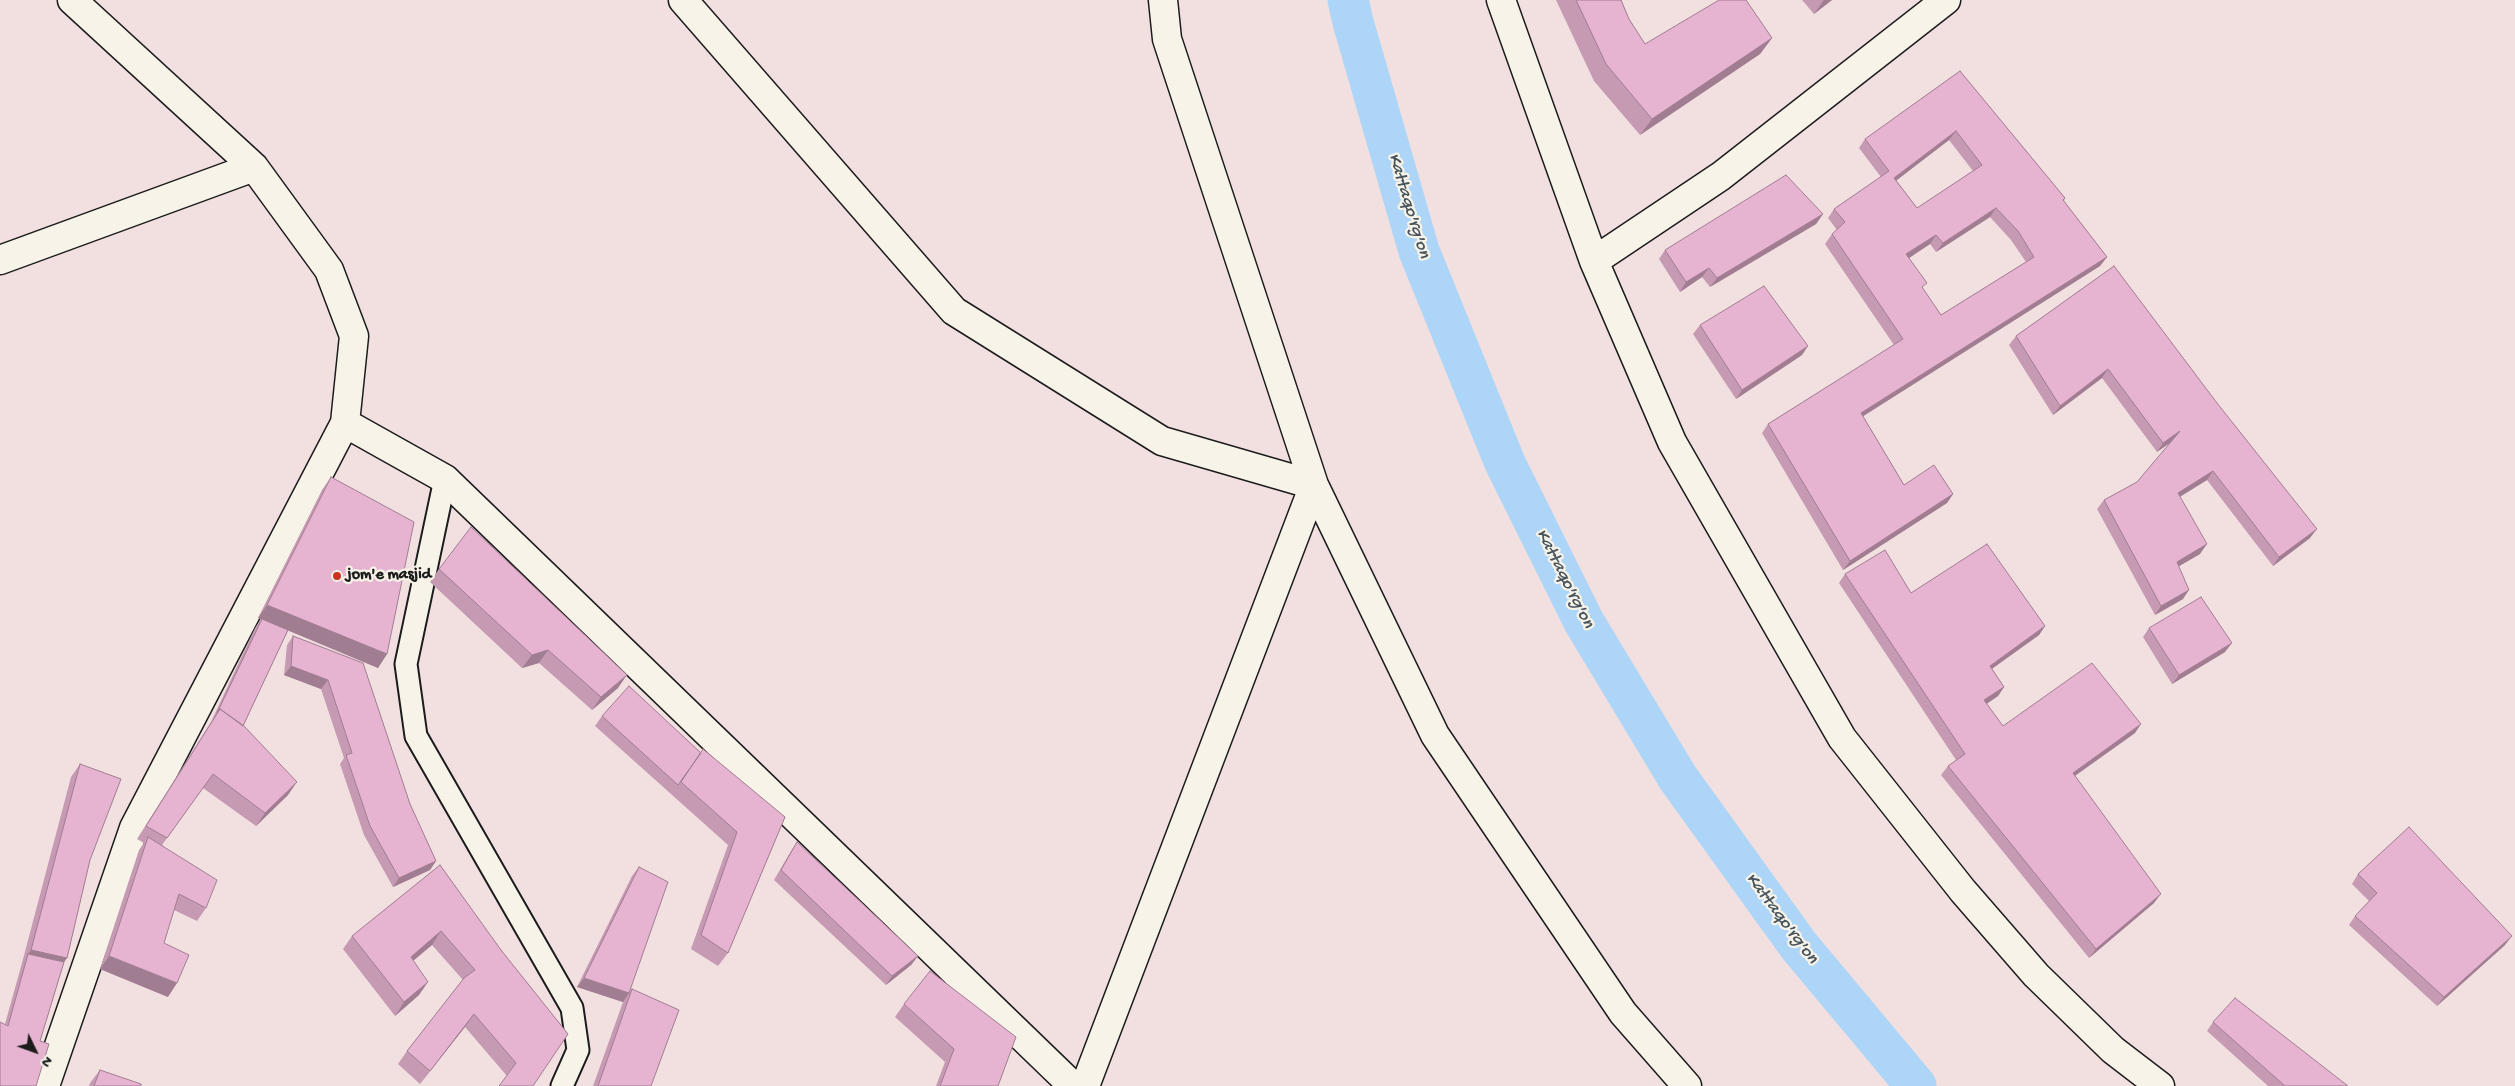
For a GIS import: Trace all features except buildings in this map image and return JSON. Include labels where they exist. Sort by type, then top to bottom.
[{"type":"street","points":[[45,1086],[134,828],[346,423],[354,336],[329,270],[254,167],[72,0]]},
{"type":"street","points":[[683,0],[954,311],[1162,441],[1314,485]]},
{"type":"street","points":[[1162,0],[1167,39],[1314,485],[1435,735],[1623,1013],[1687,1086]]},
{"type":"street","points":[[1501,0],[1594,261],[1672,442],[1842,738],[1963,891],[2036,975],[2113,1050],[2160,1086]]},
{"type":"street","points":[[1594,261],[1721,176],[1946,0]]},
{"type":"street","points":[[0,260],[254,167]]},
{"type":"street","points":[[346,423],[445,479],[1073,1086]]},
{"type":"street","points":[[1085,1086],[1314,485]]},
{"type":"lane","points":[[445,479],[406,664],[416,736],[572,1008],[578,1050],[562,1086]]},
{"type":"waterway","name":"Kattaqo'rg'on","points":[[1348,0],[1419,251],[1505,463],[1584,622],[1678,778],[1799,946],[1916,1086]]},
{"type":"place","name":"jom'e masjid","points":[[337,576]]}]
